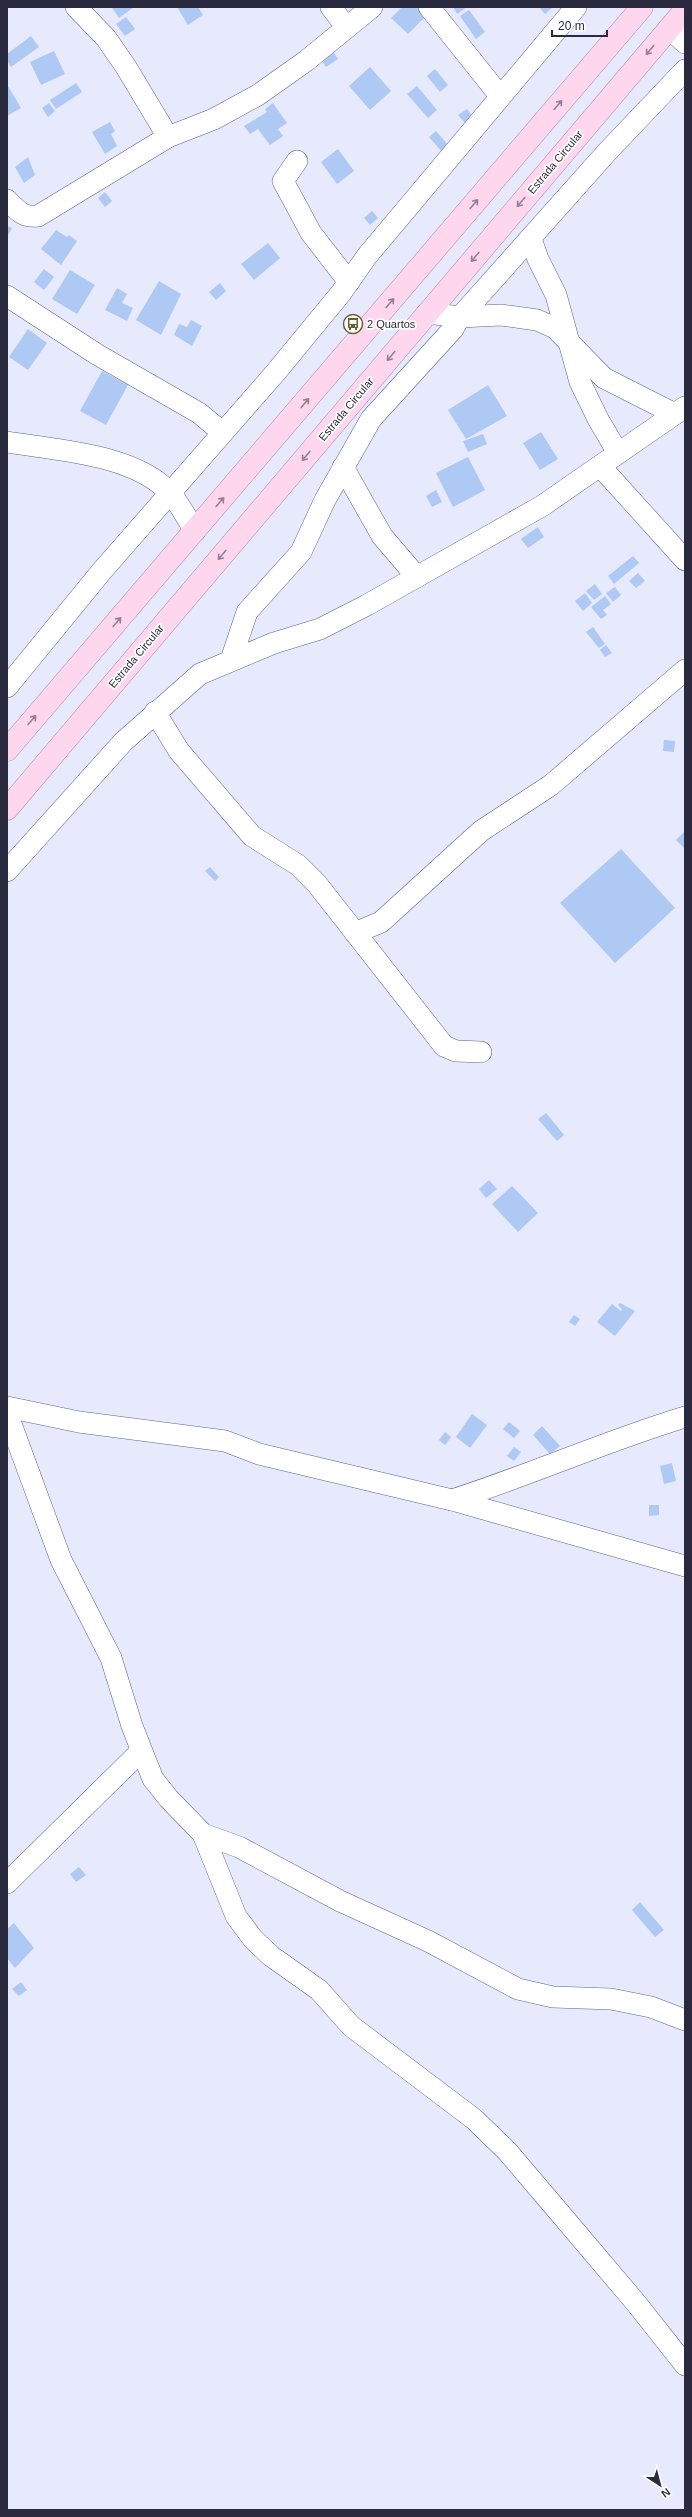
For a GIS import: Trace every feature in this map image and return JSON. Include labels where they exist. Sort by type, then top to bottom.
[{"type":"main road","points":[[7,750],[195,532],[642,7]]},
{"type":"main road","name":"Estrada Circular","points":[[7,809],[668,28],[685,10]]},
{"type":"street","points":[[76,7],[106,38],[126,67],[168,137]]},
{"type":"street","points":[[331,7],[346,27]]},
{"type":"street","points":[[7,200],[20,213],[30,217],[38,216],[168,137],[214,119],[258,96],[306,61],[372,7]]},
{"type":"street","points":[[429,7],[500,96]]},
{"type":"street","points":[[7,687],[101,572],[276,372],[349,282],[367,256],[576,7]]},
{"type":"street","points":[[668,28],[685,43]]},
{"type":"street","points":[[231,660],[247,612],[301,552],[370,419],[453,329],[460,317],[607,152],[685,70]]},
{"type":"street","points":[[297,161],[283,181],[311,233],[349,282]]},
{"type":"street","points":[[531,239],[538,260],[556,295],[568,342],[588,401],[618,453]]},
{"type":"street","points":[[7,296],[98,356],[199,412],[222,432]]},
{"type":"street","points":[[427,313],[460,317],[501,315],[537,320],[555,328],[604,378],[680,410]]},
{"type":"street","points":[[7,871],[123,742],[155,712],[200,674],[231,660],[320,629],[417,577],[477,541],[542,506],[680,410]]},
{"type":"street","points":[[7,442],[69,452],[125,466],[150,476],[170,493],[195,532]]},
{"type":"street","points":[[600,466],[685,560]]},
{"type":"street","points":[[344,467],[382,536],[417,577]]},
{"type":"street","points":[[355,933],[381,922],[481,831],[551,785],[685,670]]},
{"type":"street","points":[[155,712],[179,752],[252,836],[298,865],[355,933],[444,1046],[456,1051],[481,1052]]},
{"type":"street","points":[[7,1407],[79,1422],[225,1441],[259,1454],[452,1500],[685,1566]]},
{"type":"street","points":[[7,1413],[61,1560],[111,1658],[141,1751],[153,1779],[174,1805],[203,1834],[236,1916],[253,1940],[276,1960],[319,1990],[351,2026],[474,2119],[507,2152],[547,2198],[636,2303],[685,2365]]},
{"type":"street","points":[[452,1500],[504,1484],[649,1428],[685,1417]]},
{"type":"street","points":[[7,1883],[141,1751]]},
{"type":"street","points":[[203,1834],[239,1847],[346,1904],[428,1941],[518,1989],[553,1997],[611,1999],[652,2007],[685,2020]]},
{"type":"building","points":[[113,7],[134,7],[119,18],[112,8]]},
{"type":"building","points":[[177,7],[198,7],[203,15],[188,25]]},
{"type":"building","points":[[402,7],[417,7],[426,16],[408,34],[391,18]]},
{"type":"building","points":[[453,7],[467,7],[457,14]]},
{"type":"building","points":[[539,7],[553,7],[545,14]]},
{"type":"building","points":[[469,10],[485,32],[476,39],[460,16]]},
{"type":"building","points":[[126,17],[135,29],[125,36],[116,24]]},
{"type":"building","points":[[31,36],[39,47],[11,67],[7,61],[7,54]]},
{"type":"building","points":[[331,49],[338,59],[326,67],[319,57]]},
{"type":"building","points":[[54,51],[65,74],[41,85],[30,62]]},
{"type":"building","points":[[370,67],[391,91],[370,110],[349,86]]},
{"type":"building","points":[[435,69],[448,85],[440,92],[427,76]]},
{"type":"building","points":[[76,83],[82,92],[56,109],[50,100]]},
{"type":"building","points":[[8,86],[21,108],[7,116],[7,87]]},
{"type":"building","points":[[417,86],[437,110],[428,118],[407,94]]},
{"type":"building","points":[[49,103],[55,111],[48,117],[42,108]]},
{"type":"building","points":[[273,103],[287,123],[278,129],[283,136],[270,145],[258,129],[250,134],[244,126],[267,112],[265,109]]},
{"type":"building","points":[[467,109],[473,117],[465,123],[458,115]]},
{"type":"building","points":[[110,122],[115,131],[111,134],[117,146],[105,154],[92,132]]},
{"type":"building","points":[[436,131],[450,147],[443,153],[429,137]]},
{"type":"building","points":[[338,149],[354,171],[337,184],[321,162]]},
{"type":"building","points":[[28,157],[35,175],[24,183],[15,167]]},
{"type":"building","points":[[105,192],[112,201],[105,207],[98,198]]},
{"type":"building","points":[[372,211],[378,218],[370,225],[364,218]]},
{"type":"building","points":[[7,226],[12,228],[7,237]]},
{"type":"building","points":[[56,230],[67,237],[69,235],[77,241],[61,265],[41,249]]},
{"type":"building","points":[[268,243],[280,258],[254,280],[241,264]]},
{"type":"building","points":[[44,269],[54,277],[44,290],[34,282]]},
{"type":"building","points":[[70,270],[95,285],[77,314],[52,299]]},
{"type":"building","points":[[159,281],[181,294],[161,335],[136,320]]},
{"type":"building","points":[[220,283],[226,291],[216,300],[209,292]]},
{"type":"building","points":[[117,288],[127,294],[122,303],[133,308],[127,321],[105,310]]},
{"type":"building","points":[[191,320],[202,326],[192,346],[174,335],[179,324],[187,327]]},
{"type":"building","points":[[28,329],[47,343],[28,370],[9,357]]},
{"type":"building","points":[[102,371],[128,385],[106,425],[80,411]]},
{"type":"building","points":[[488,385],[507,416],[466,439],[448,410]]},
{"type":"building","points":[[541,432],[558,459],[540,470],[523,443]]},
{"type":"building","points":[[483,434],[487,444],[468,452],[463,441]]},
{"type":"building","points":[[468,457],[485,490],[453,507],[436,473]]},
{"type":"building","points":[[436,490],[442,502],[432,507],[426,496]]},
{"type":"building","points":[[538,527],[544,537],[528,548],[521,539]]},
{"type":"building","points":[[633,556],[639,563],[614,584],[608,576]]},
{"type":"building","points":[[638,573],[645,581],[636,588],[629,581]]},
{"type":"building","points":[[595,584],[602,594],[594,600],[586,591]]},
{"type":"building","points":[[615,587],[621,595],[613,602],[606,593]]},
{"type":"building","points":[[585,593],[592,603],[583,611],[575,601]]},
{"type":"building","points":[[605,596],[611,604],[603,610],[607,615],[601,619],[591,607]]},
{"type":"building","points":[[593,627],[605,644],[599,648],[586,632]]},
{"type":"building","points":[[606,645],[612,653],[605,657],[600,650]]},
{"type":"building","points":[[664,740],[675,741],[674,752],[663,751]]},
{"type":"building","points":[[685,831],[685,849],[676,840]]},
{"type":"building","points":[[621,849],[675,908],[615,963],[560,903]]},
{"type":"building","points":[[210,867],[219,877],[215,881],[205,871]]},
{"type":"building","points":[[546,1113],[564,1135],[557,1141],[538,1119]]},
{"type":"building","points":[[489,1180],[497,1189],[486,1198],[479,1189]]},
{"type":"building","points":[[512,1186],[538,1213],[518,1232],[492,1204]]},
{"type":"building","points":[[620,1303],[635,1311],[615,1336],[597,1322],[612,1304],[621,1311],[622,1309],[618,1305]]},
{"type":"building","points":[[574,1315],[580,1319],[575,1326],[569,1322]]},
{"type":"building","points":[[472,1414],[487,1425],[470,1448],[456,1437]]},
{"type":"building","points":[[509,1422],[520,1431],[514,1438],[503,1429]]},
{"type":"building","points":[[542,1426],[560,1446],[550,1454],[533,1435]]},
{"type":"building","points":[[445,1432],[451,1437],[445,1445],[439,1440]]},
{"type":"building","points":[[514,1447],[521,1452],[514,1461],[507,1456]]},
{"type":"building","points":[[672,1463],[676,1481],[664,1484],[660,1466]]},
{"type":"building","points":[[649,1505],[659,1505],[659,1515],[649,1516]]},
{"type":"building","points":[[79,1867],[86,1875],[76,1882],[70,1874]]},
{"type":"building","points":[[640,1902],[664,1930],[655,1937],[632,1910]]},
{"type":"building","points":[[14,1923],[34,1948],[15,1968],[7,1958],[7,1929]]},
{"type":"building","points":[[21,1982],[27,1990],[19,1996],[12,1989]]},
{"type":"place","name":"2 Quartos","points":[[353,324]]}]
